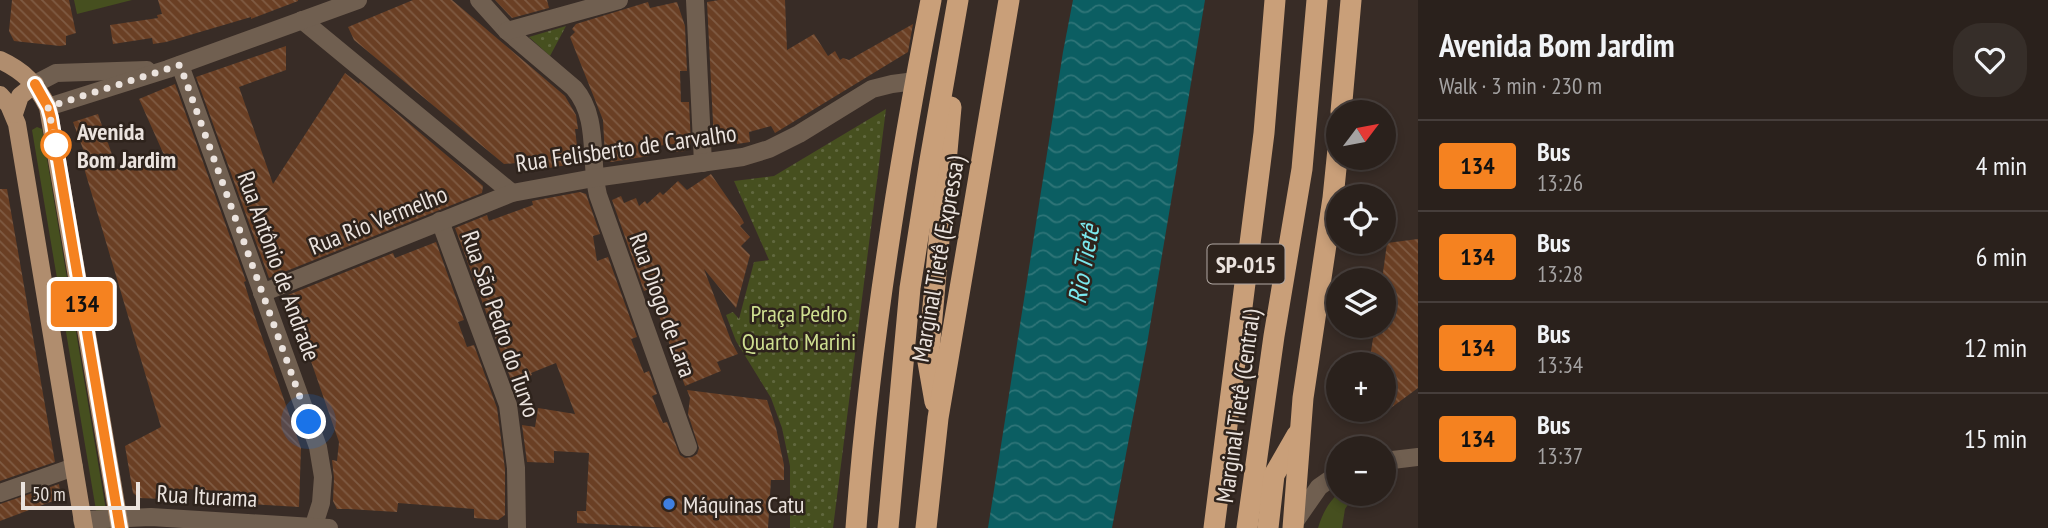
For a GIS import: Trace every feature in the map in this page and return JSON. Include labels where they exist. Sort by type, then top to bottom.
[{"type":"highway","points":[[856,528],[863,432],[891,233],[931,0]]},
{"type":"highway","points":[[888,528],[911,288],[958,0]]},
{"type":"highway","name":"Marginal Tietê (Expressa)","points":[[926,528],[938,418],[1009,0]]},
{"type":"highway","name":"SP-015","points":[[1214,528],[1264,133],[1275,0]]},
{"type":"highway","name":"Marginal Tietê (Central)","points":[[1247,528],[1274,336],[1302,169],[1317,0]]},
{"type":"highway","points":[[1342,100],[1351,0]]},
{"type":"highway","points":[[938,418],[928,362],[955,66],[951,35]]},
{"type":"highway","points":[[1293,527],[1303,398],[1336,170]]},
{"type":"highway","points":[[1268,528],[1274,475],[1301,427]]},
{"type":"main road","points":[[0,60],[19,70],[35,84],[48,107],[119,523]]},
{"type":"main road","points":[[14,114],[20,96],[35,84]]},
{"type":"main road","points":[[0,95],[14,114],[24,162],[83,524]]},
{"type":"street","points":[[48,107],[174,67],[358,0]]},
{"type":"street","name":"Rua Diogo de Lara","points":[[479,0],[507,31],[575,88],[582,97],[591,124],[594,178],[598,195],[688,447]]},
{"type":"street","points":[[507,31],[619,0]]},
{"type":"street","points":[[695,0],[703,163]]},
{"type":"street","name":"Rua Felisberto de Carvalho","points":[[302,20],[512,193],[594,178],[743,157],[769,149],[799,134],[872,89],[892,83],[915,81]]},
{"type":"street","points":[[35,84],[56,73],[174,67]]},
{"type":"street","name":"Rua Antônio de Andrade","points":[[174,67],[262,293],[318,447],[323,477],[318,528]]},
{"type":"street","name":"Rua Rio Vermelho","points":[[262,293],[512,193]]},
{"type":"street","name":"Rua São Pedro do Turvo","points":[[440,221],[508,405],[515,457],[517,528]]},
{"type":"street","points":[[1396,460],[1418,457]]},
{"type":"street","points":[[0,494],[74,467]]},
{"type":"street","points":[[1293,527],[1319,487],[1326,482]]},
{"type":"street","name":"Rua Iturama","points":[[83,524],[119,523],[151,517],[318,528]]},
{"type":"green space","points":[[74,0],[132,0],[77,14]]},
{"type":"green space","points":[[566,26],[550,56],[529,37]]},
{"type":"green space","name":"Praça Pedro Quarto Marini","points":[[886,109],[833,528],[790,528],[790,466],[782,428],[771,398],[736,341],[726,315],[733,312],[739,319],[754,262],[769,260],[734,181],[774,176]]},
{"type":"green space","points":[[37,127],[42,129],[109,528],[99,528],[32,130]]},
{"type":"green space","points":[[1328,506],[1347,506],[1342,528],[1318,528]]},
{"type":"water","name":"Rio Tietê","points":[[1073,0],[1205,0],[1148,338],[1112,528],[988,528],[1063,52]]},
{"type":"building","points":[[12,0],[69,0],[76,33],[66,36],[66,45],[60,46],[14,41],[9,31]]},
{"type":"building","points":[[158,0],[298,1],[251,19],[166,42],[153,44],[152,38],[113,44],[110,25],[158,18],[157,15],[162,14]]},
{"type":"building","points":[[413,0],[452,0],[565,96],[576,115],[579,163],[531,171],[530,163],[517,166],[517,163],[504,164],[354,40],[348,27]]},
{"type":"building","points":[[495,0],[547,0],[549,8],[512,18]]},
{"type":"building","points":[[785,0],[787,50],[814,34],[828,56],[835,51],[840,60],[849,60],[913,24],[908,52],[775,133],[771,126],[749,132],[750,142],[714,143],[707,2]]},
{"type":"building","points":[[648,2],[650,8],[677,2],[685,26],[687,71],[680,71],[681,102],[689,102],[691,145],[685,151],[675,152],[674,144],[647,147],[649,156],[611,162],[605,158],[603,120],[570,37],[575,32],[572,29],[576,24]]},
{"type":"building","points":[[286,46],[286,70],[239,87],[273,184],[345,73],[359,84],[360,82],[483,186],[482,193],[269,278],[196,77]]},
{"type":"building","points":[[175,84],[246,281],[244,282],[255,317],[301,448],[299,507],[218,502],[219,491],[188,489],[188,500],[139,498],[133,493],[125,446],[161,427],[81,158],[86,157],[73,122],[98,114],[117,169],[164,155],[139,99]]},
{"type":"building","points":[[711,174],[742,219],[744,223],[740,226],[750,237],[741,246],[750,255],[736,308],[704,269],[738,354],[717,362],[721,371],[685,386],[649,289],[644,291],[612,200],[621,196],[624,203],[636,198],[639,206],[645,201],[647,204],[660,192],[663,195],[678,181],[687,190]]},
{"type":"building","points":[[0,189],[7,189],[55,462],[0,481]]},
{"type":"building","points":[[580,192],[586,194],[600,234],[593,236],[597,261],[608,257],[637,337],[631,339],[644,373],[649,371],[657,394],[652,396],[663,423],[667,422],[680,455],[685,458],[692,457],[697,454],[699,448],[688,414],[690,398],[687,390],[767,400],[784,465],[784,480],[771,480],[768,528],[669,528],[577,523],[577,511],[586,511],[589,453],[554,451],[554,463],[527,462],[522,425],[535,427],[538,408],[575,414],[556,363],[520,380],[519,377],[511,380],[455,228],[487,215],[489,221],[533,205],[532,201]]},
{"type":"building","points":[[1418,239],[1418,388],[1396,404],[1396,352],[1371,352],[1373,338],[1396,338],[1396,268],[1384,268],[1386,254],[1396,254],[1396,242]]},
{"type":"building","points":[[436,242],[464,320],[458,322],[467,347],[474,345],[497,408],[505,469],[505,515],[498,520],[474,518],[474,509],[398,503],[397,512],[337,509],[333,501],[332,460],[337,461],[339,442],[288,295],[393,253],[395,258]]},
{"type":"building","points":[[59,484],[61,498],[0,521],[0,504]]},
{"type":"bus line","name":"134","points":[[35,84],[51,118],[120,528]]},
{"type":"place","name":"Avenida Bom Jardim","points":[[56,145]]},
{"type":"place","name":"Máquinas Catu","points":[[669,504]]},
{"type":"route","points":[[56,145],[48,107],[180,65],[309,422]]}]
